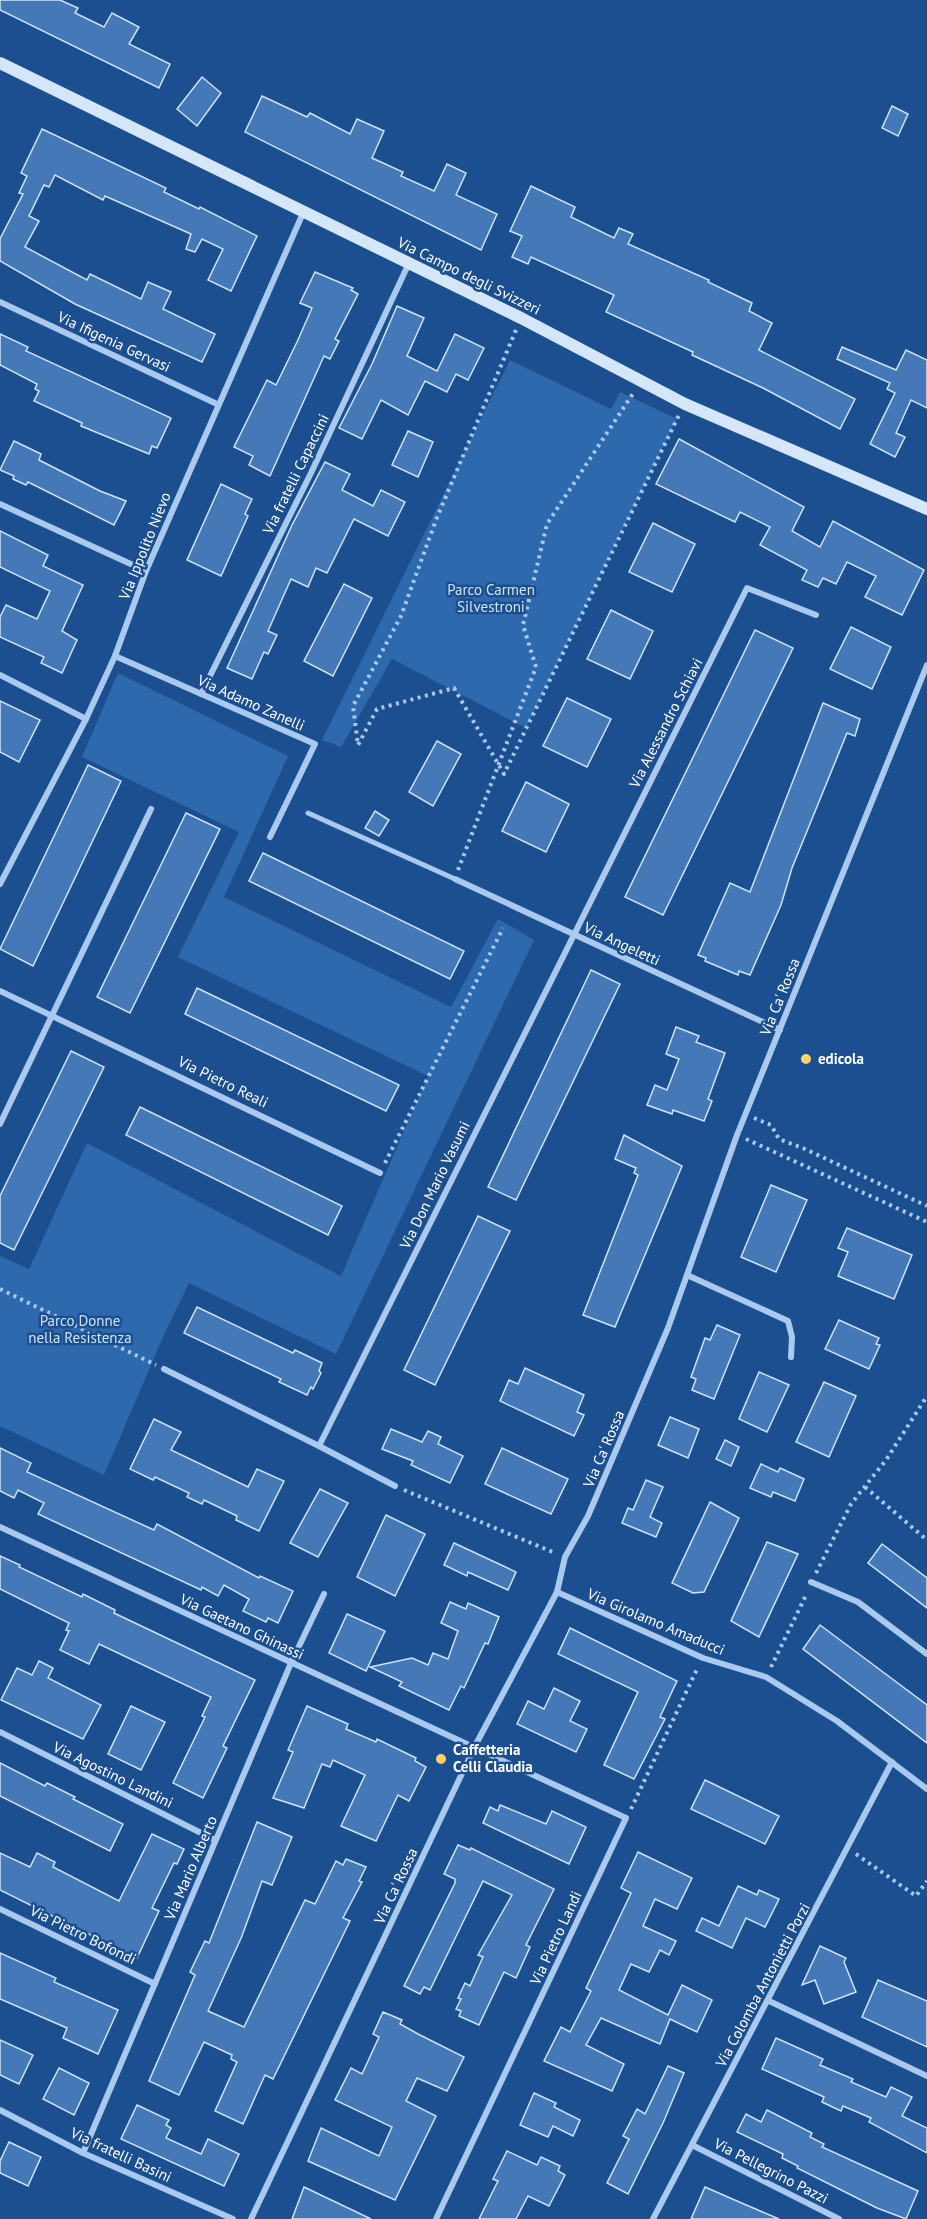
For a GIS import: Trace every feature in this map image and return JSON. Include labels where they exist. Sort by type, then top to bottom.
[{"type":"main road","name":"Via Campo degli Svizzeri","points":[[0,63],[521,318],[685,404],[927,509]]},
{"type":"street","name":"Via Ippolito Nievo","points":[[0,884],[2,874],[86,719],[115,656],[146,571],[217,404],[303,213]]},
{"type":"street","name":"Via fratelli Capaccini","points":[[201,694],[311,473],[409,263]]},
{"type":"street","name":"Via Ifigenia Gervasi","points":[[0,302],[217,404]]},
{"type":"street","points":[[0,504],[146,571]]},
{"type":"street","name":"Via Alessandro Schiavi","points":[[573,934],[747,588],[816,615]]},
{"type":"street","name":"Via Adamo Zanelli","points":[[115,656],[315,744],[270,837]]},
{"type":"street","name":"Via Ca' Rossa","points":[[250,2219],[476,1746],[557,1592],[565,1557],[588,1516],[668,1328],[737,1135],[927,665]]},
{"type":"street","points":[[0,675],[86,719]]},
{"type":"street","points":[[0,1124],[151,809]]},
{"type":"street","points":[[308,813],[455,879]]},
{"type":"street","name":"Via Angeletti","points":[[455,879],[780,1030]]},
{"type":"street","name":"Via Don Mario Vasumi","points":[[319,1446],[573,934]]},
{"type":"street","name":"Via Pietro Reali","points":[[0,991],[380,1173]]},
{"type":"street","points":[[687,1275],[788,1321],[792,1337],[791,1357]]},
{"type":"street","points":[[164,1369],[395,1486]]},
{"type":"street","name":"Via Gaetano Ghinassi","points":[[0,1527],[291,1663],[476,1746]]},
{"type":"street","points":[[812,1582],[858,1602],[927,1654]]},
{"type":"street","name":"Via Girolamo Amaducci","points":[[557,1592],[703,1658],[766,1677],[837,1721],[927,1788]]},
{"type":"street","name":"Via Mario Alberto","points":[[83,2152],[291,1663],[324,1594]]},
{"type":"street","name":"Via Agostino Landini","points":[[0,1732],[215,1840]]},
{"type":"street","points":[[476,1746],[626,1818]]},
{"type":"street","name":"Via Colomba Antonietti Porzi","points":[[653,2219],[892,1762]]},
{"type":"street","name":"Via Pietro Landi","points":[[436,2219],[626,1818]]},
{"type":"street","name":"Via Pietro Bofondi","points":[[0,1909],[155,1984]]},
{"type":"street","points":[[768,2001],[927,2076]]},
{"type":"street","name":"Via fratelli Basini","points":[[0,2110],[83,2152],[233,2219]]},
{"type":"street","name":"Via Pellegrino Pazzi","points":[[692,2145],[839,2219]]},
{"type":"path","points":[[521,318],[436,520],[401,616],[353,706],[358,745],[378,709],[454,688],[504,774],[685,404]]},
{"type":"path","points":[[455,879],[536,668],[523,625],[547,524],[641,381]]},
{"type":"path","points":[[380,1173],[503,928]]},
{"type":"path","points":[[746,1114],[771,1125],[779,1140],[804,1149],[927,1206]]},
{"type":"path","points":[[737,1135],[927,1222]]},
{"type":"path","points":[[0,1289],[164,1369]]},
{"type":"path","points":[[766,1677],[851,1504],[886,1461],[927,1396]]},
{"type":"path","points":[[395,1486],[565,1557]]},
{"type":"path","points":[[865,1487],[927,1540]]},
{"type":"path","points":[[626,1818],[703,1658]]},
{"type":"path","points":[[848,1848],[916,1896],[927,1881]]},
{"type":"green space","name":"Parco Carmen Silvestroni","points":[[510,360],[611,409],[620,392],[677,419],[526,728],[392,659],[341,747],[322,740]]},
{"type":"green space","name":"Parco Donne nella Resistenza","points":[[118,673],[288,756],[224,897],[451,1007],[498,919],[534,940],[336,1354],[189,1283],[162,1339],[104,1475],[0,1426],[0,1256],[29,1269],[87,1143],[341,1276],[428,1076],[178,957],[239,832],[82,757]]},
{"type":"building","points":[[0,0],[60,0],[78,8],[75,13],[104,27],[112,13],[139,27],[129,44],[170,64],[159,88],[0,10]]},
{"type":"building","points":[[202,77],[221,93],[197,126],[177,109]]},
{"type":"building","points":[[262,96],[307,117],[310,113],[350,134],[357,119],[384,131],[372,158],[403,172],[401,176],[434,191],[447,164],[466,173],[456,195],[497,214],[481,250],[245,132]]},
{"type":"building","points":[[892,106],[908,114],[898,136],[882,128]]},
{"type":"building","points":[[42,129],[166,188],[164,192],[199,209],[200,207],[257,236],[231,291],[208,280],[223,249],[202,239],[195,252],[186,249],[191,234],[105,196],[103,200],[55,175],[49,187],[44,185],[29,216],[39,221],[25,247],[87,280],[90,274],[141,299],[148,282],[171,292],[163,309],[215,334],[202,362],[75,304],[0,261],[0,239],[23,194],[19,193],[27,176],[21,173]]},
{"type":"building","points":[[531,186],[575,207],[571,217],[614,238],[619,228],[633,234],[628,244],[709,280],[708,282],[752,303],[749,311],[772,323],[759,350],[855,399],[840,429],[763,388],[692,355],[693,352],[606,312],[614,295],[531,257],[528,264],[512,257],[522,236],[510,231]]},
{"type":"building","points":[[315,272],[353,288],[351,290],[358,294],[335,339],[339,341],[330,359],[324,356],[270,476],[249,465],[253,456],[234,447],[267,380],[276,385],[297,342],[312,308],[300,303]]},
{"type":"building","points":[[397,306],[424,318],[407,356],[437,371],[455,334],[484,348],[468,380],[456,374],[447,392],[425,381],[408,415],[381,400],[362,439],[339,428],[372,364]]},
{"type":"building","points":[[0,334],[28,347],[26,351],[171,418],[157,448],[152,446],[149,454],[81,426],[82,423],[34,401],[39,391],[35,389],[37,384],[0,365]]},
{"type":"building","points":[[842,347],[896,370],[906,350],[927,360],[927,408],[911,400],[896,433],[905,437],[895,457],[870,444],[895,393],[887,389],[890,383],[837,359]]},
{"type":"building","points":[[408,431],[433,442],[418,477],[392,465]]},
{"type":"building","points":[[679,439],[804,507],[792,531],[820,547],[833,521],[924,570],[902,615],[865,597],[876,576],[847,562],[836,584],[823,578],[818,587],[802,580],[807,570],[760,545],[770,527],[740,512],[735,522],[656,484]]},
{"type":"building","points":[[14,441],[41,454],[39,460],[100,491],[126,501],[114,525],[28,482],[26,485],[13,479],[14,476],[0,470]]},
{"type":"building","points":[[325,462],[350,474],[342,490],[373,506],[381,490],[405,502],[388,536],[354,519],[327,573],[316,568],[308,587],[291,579],[268,631],[277,635],[268,654],[264,652],[252,679],[227,668],[292,525]]},
{"type":"building","points":[[221,484],[252,499],[245,514],[248,516],[221,576],[187,560]]},
{"type":"building","points":[[653,523],[695,544],[672,592],[629,572]]},
{"type":"building","points":[[0,531],[48,555],[43,566],[83,585],[62,631],[77,640],[62,673],[41,663],[44,657],[0,637],[0,617],[6,605],[37,619],[50,591],[0,567]]},
{"type":"building","points":[[344,584],[372,598],[333,676],[304,661]]},
{"type":"building","points":[[611,610],[653,631],[630,679],[587,659]]},
{"type":"building","points":[[851,627],[891,647],[872,689],[830,669]]},
{"type":"building","points":[[755,630],[793,648],[663,915],[625,897]]},
{"type":"building","points":[[567,698],[611,719],[587,767],[543,746]]},
{"type":"building","points":[[0,701],[40,720],[19,762],[0,752]]},
{"type":"building","points":[[823,703],[860,719],[855,736],[847,733],[792,868],[781,905],[750,975],[739,971],[738,975],[705,961],[706,958],[698,955],[730,883],[750,892]]},
{"type":"building","points":[[437,741],[461,754],[433,806],[409,792]]},
{"type":"building","points":[[88,765],[121,781],[33,966],[0,949]]},
{"type":"building","points":[[526,782],[569,804],[546,852],[502,831]]},
{"type":"building","points":[[375,811],[389,820],[379,836],[365,828]]},
{"type":"building","points":[[186,813],[220,829],[130,1013],[97,997]]},
{"type":"building","points":[[263,853],[464,951],[450,979],[249,881]]},
{"type":"building","points":[[591,970],[620,984],[516,1200],[488,1187]]},
{"type":"building","points":[[197,988],[399,1085],[386,1111],[185,1014]]},
{"type":"building","points":[[676,1027],[699,1036],[696,1042],[725,1053],[708,1099],[712,1101],[704,1121],[673,1110],[672,1114],[647,1105],[655,1085],[667,1090],[679,1059],[666,1054]]},
{"type":"building","points":[[71,1051],[104,1067],[14,1250],[0,1243],[0,1196]]},
{"type":"building","points":[[140,1107],[342,1206],[328,1235],[126,1135]]},
{"type":"building","points":[[624,1135],[682,1166],[615,1327],[583,1315],[638,1175],[634,1173],[636,1168],[615,1159]]},
{"type":"building","points":[[771,1185],[807,1200],[776,1272],[741,1257]]},
{"type":"building","points":[[478,1216],[510,1231],[435,1385],[404,1370]]},
{"type":"building","points":[[847,1228],[912,1255],[894,1299],[838,1276],[848,1252],[838,1248]]},
{"type":"building","points":[[197,1307],[293,1353],[295,1350],[322,1363],[319,1371],[321,1373],[313,1389],[311,1387],[307,1395],[279,1382],[281,1379],[184,1333]]},
{"type":"building","points":[[839,1320],[879,1338],[876,1344],[880,1345],[869,1369],[825,1349]]},
{"type":"building","points":[[717,1325],[740,1335],[714,1399],[692,1390],[696,1379],[691,1377],[705,1338],[710,1340]]},
{"type":"building","points":[[525,1368],[584,1395],[577,1412],[584,1415],[574,1436],[500,1401],[509,1380],[518,1384]]},
{"type":"building","points":[[759,1372],[789,1385],[767,1432],[739,1419]]},
{"type":"building","points":[[824,1382],[856,1396],[829,1457],[796,1442]]},
{"type":"building","points":[[670,1417],[699,1429],[688,1458],[658,1445]]},
{"type":"building","points":[[154,1419],[181,1432],[171,1450],[248,1487],[257,1469],[284,1481],[259,1531],[236,1520],[237,1516],[204,1500],[202,1504],[187,1497],[189,1493],[155,1477],[153,1480],[130,1469]]},
{"type":"building","points":[[391,1429],[422,1442],[428,1431],[441,1437],[438,1444],[463,1456],[450,1483],[411,1465],[413,1461],[382,1449]]},
{"type":"building","points":[[725,1440],[739,1447],[731,1466],[716,1459]]},
{"type":"building","points":[[0,1448],[31,1463],[27,1472],[154,1530],[157,1524],[259,1578],[260,1576],[293,1591],[278,1623],[268,1618],[266,1622],[243,1611],[249,1599],[224,1585],[218,1596],[202,1587],[201,1590],[38,1514],[44,1503],[18,1490],[14,1498],[0,1491]]},
{"type":"building","points":[[502,1448],[568,1479],[551,1514],[485,1484]]},
{"type":"building","points":[[761,1464],[778,1472],[780,1468],[804,1479],[795,1501],[773,1492],[771,1497],[750,1488]]},
{"type":"building","points":[[646,1480],[663,1487],[650,1517],[662,1523],[656,1537],[622,1523],[628,1508],[633,1510]]},
{"type":"building","points":[[320,1489],[348,1503],[318,1557],[290,1543]]},
{"type":"building","points":[[710,1502],[739,1518],[704,1592],[693,1593],[672,1583]]},
{"type":"building","points":[[386,1515],[425,1534],[395,1596],[357,1577]]},
{"type":"building","points":[[767,1542],[798,1554],[759,1637],[731,1621]]},
{"type":"building","points":[[454,1543],[516,1572],[508,1590],[468,1572],[467,1576],[444,1565]]},
{"type":"building","points":[[882,1544],[927,1578],[927,1608],[868,1563]]},
{"type":"building","points":[[0,1556],[82,1597],[83,1594],[115,1610],[114,1613],[255,1680],[223,1746],[227,1748],[203,1798],[173,1783],[205,1717],[202,1716],[211,1697],[99,1644],[89,1664],[60,1650],[69,1631],[66,1630],[69,1623],[0,1589]]},
{"type":"building","points":[[450,1602],[466,1609],[468,1603],[499,1617],[488,1644],[485,1643],[464,1688],[461,1686],[449,1710],[399,1686],[402,1682],[370,1667],[412,1658],[428,1665],[433,1653],[448,1659],[458,1631],[441,1623]]},
{"type":"building","points":[[347,1614],[385,1631],[366,1671],[329,1653]]},
{"type":"building","points":[[820,1625],[927,1705],[927,1743],[803,1649]]},
{"type":"building","points":[[570,1628],[677,1681],[660,1717],[665,1719],[634,1779],[604,1765],[638,1692],[558,1654]]},
{"type":"building","points":[[39,1661],[53,1668],[48,1678],[101,1705],[83,1739],[1,1700],[17,1668],[32,1675]]},
{"type":"building","points":[[554,1688],[580,1701],[570,1721],[587,1729],[576,1752],[517,1724],[528,1701],[544,1709]]},
{"type":"building","points":[[131,1706],[165,1722],[141,1770],[108,1754]]},
{"type":"building","points":[[307,1706],[348,1724],[346,1729],[376,1742],[377,1739],[416,1758],[415,1761],[426,1767],[409,1801],[398,1795],[376,1841],[341,1826],[365,1775],[333,1760],[330,1767],[322,1764],[304,1808],[273,1798],[293,1752],[288,1750]]},
{"type":"building","points":[[0,1763],[45,1786],[47,1783],[123,1824],[110,1851],[0,1796]]},
{"type":"building","points":[[705,1780],[779,1816],[765,1844],[691,1809]]},
{"type":"building","points":[[500,1805],[546,1824],[552,1811],[586,1827],[569,1864],[483,1823],[490,1807],[498,1811]]},
{"type":"building","points":[[257,1822],[292,1837],[272,1885],[262,1881],[242,1936],[208,2011],[244,2027],[305,1900],[315,1904],[336,1861],[343,1865],[346,1859],[366,1867],[359,1881],[362,1882],[343,1918],[350,1921],[273,2079],[265,2075],[243,2124],[215,2111],[237,2062],[231,2059],[232,2055],[204,2042],[179,2095],[149,2081],[195,1975],[190,1972],[205,1941],[209,1943]]},
{"type":"building","points":[[152,1834],[184,1849],[177,1864],[174,1863],[152,1908],[159,1911],[137,1958],[0,1890],[0,1853],[30,1867],[37,1853],[55,1862],[53,1867],[119,1901]]},
{"type":"building","points":[[458,1845],[470,1850],[471,1848],[554,1889],[526,1945],[530,1947],[516,1978],[504,1972],[479,2025],[459,2016],[461,2011],[456,2009],[461,1999],[458,1998],[465,1983],[470,1986],[483,1957],[478,1955],[512,1895],[483,1881],[430,1990],[424,1987],[420,1994],[404,1986],[455,1883],[455,1879],[444,1874]]},
{"type":"building","points":[[638,1852],[692,1878],[677,1909],[655,1899],[643,1926],[676,1941],[669,1955],[660,1950],[649,1972],[631,1964],[619,1990],[668,2015],[682,1985],[712,2000],[697,2032],[670,2019],[660,2044],[601,2018],[586,2045],[624,2064],[612,2091],[544,2061],[561,2027],[570,2032],[591,1991],[586,1988],[631,1893],[621,1888]]},
{"type":"building","points":[[738,1886],[757,1895],[759,1890],[779,1899],[765,1927],[746,1918],[732,1948],[696,1931],[702,1918],[719,1926]]},
{"type":"building","points":[[820,1946],[846,1958],[844,1962],[856,1992],[824,2004],[815,1980],[802,1985]]},
{"type":"building","points":[[0,1953],[56,1978],[54,1982],[118,2010],[98,2054],[63,2038],[67,2028],[0,1999]]},
{"type":"building","points":[[878,1980],[927,2001],[927,2047],[862,2017]]},
{"type":"building","points":[[383,2012],[402,2020],[400,2024],[418,2034],[464,2057],[447,2091],[417,2078],[406,2101],[436,2116],[395,2200],[308,2161],[321,2128],[379,2156],[392,2127],[335,2100],[351,2068],[362,2074],[379,2037],[373,2034]]},
{"type":"building","points":[[776,2038],[823,2059],[820,2065],[853,2079],[851,2082],[886,2097],[891,2087],[912,2097],[902,2116],[927,2128],[927,2153],[869,2122],[871,2118],[843,2106],[841,2111],[822,2102],[824,2097],[762,2069]]},
{"type":"building","points":[[0,2040],[33,2055],[19,2084],[0,2075]]},
{"type":"building","points":[[668,2066],[684,2073],[663,2123],[628,2194],[607,2183],[629,2139],[623,2136],[637,2109],[645,2114]]},
{"type":"building","points":[[59,2068],[89,2083],[74,2115],[43,2099]]},
{"type":"building","points":[[534,2093],[556,2103],[554,2107],[580,2120],[573,2136],[553,2126],[548,2137],[520,2125]]},
{"type":"building","points":[[137,2105],[169,2120],[166,2125],[171,2128],[166,2138],[201,2154],[208,2139],[239,2154],[224,2186],[121,2139]]},
{"type":"building","points":[[767,2110],[812,2133],[810,2137],[824,2144],[822,2147],[918,2191],[906,2219],[877,2208],[797,2168],[798,2166],[782,2158],[783,2154],[737,2132],[746,2114],[761,2122]]},
{"type":"building","points":[[9,2142],[41,2157],[28,2186],[0,2173],[0,2161]]},
{"type":"building","points":[[507,2151],[537,2165],[541,2157],[560,2166],[558,2171],[565,2175],[549,2206],[528,2196],[516,2219],[479,2219],[498,2181],[493,2179]]},
{"type":"building","points":[[304,2187],[371,2219],[292,2219]]},
{"type":"building","points":[[705,2187],[730,2198],[779,2219],[691,2219]]},
{"type":"place","name":"edicola","points":[[806,1059]]},
{"type":"place","name":"Caffetteria Celli Claudia","points":[[441,1759]]}]
